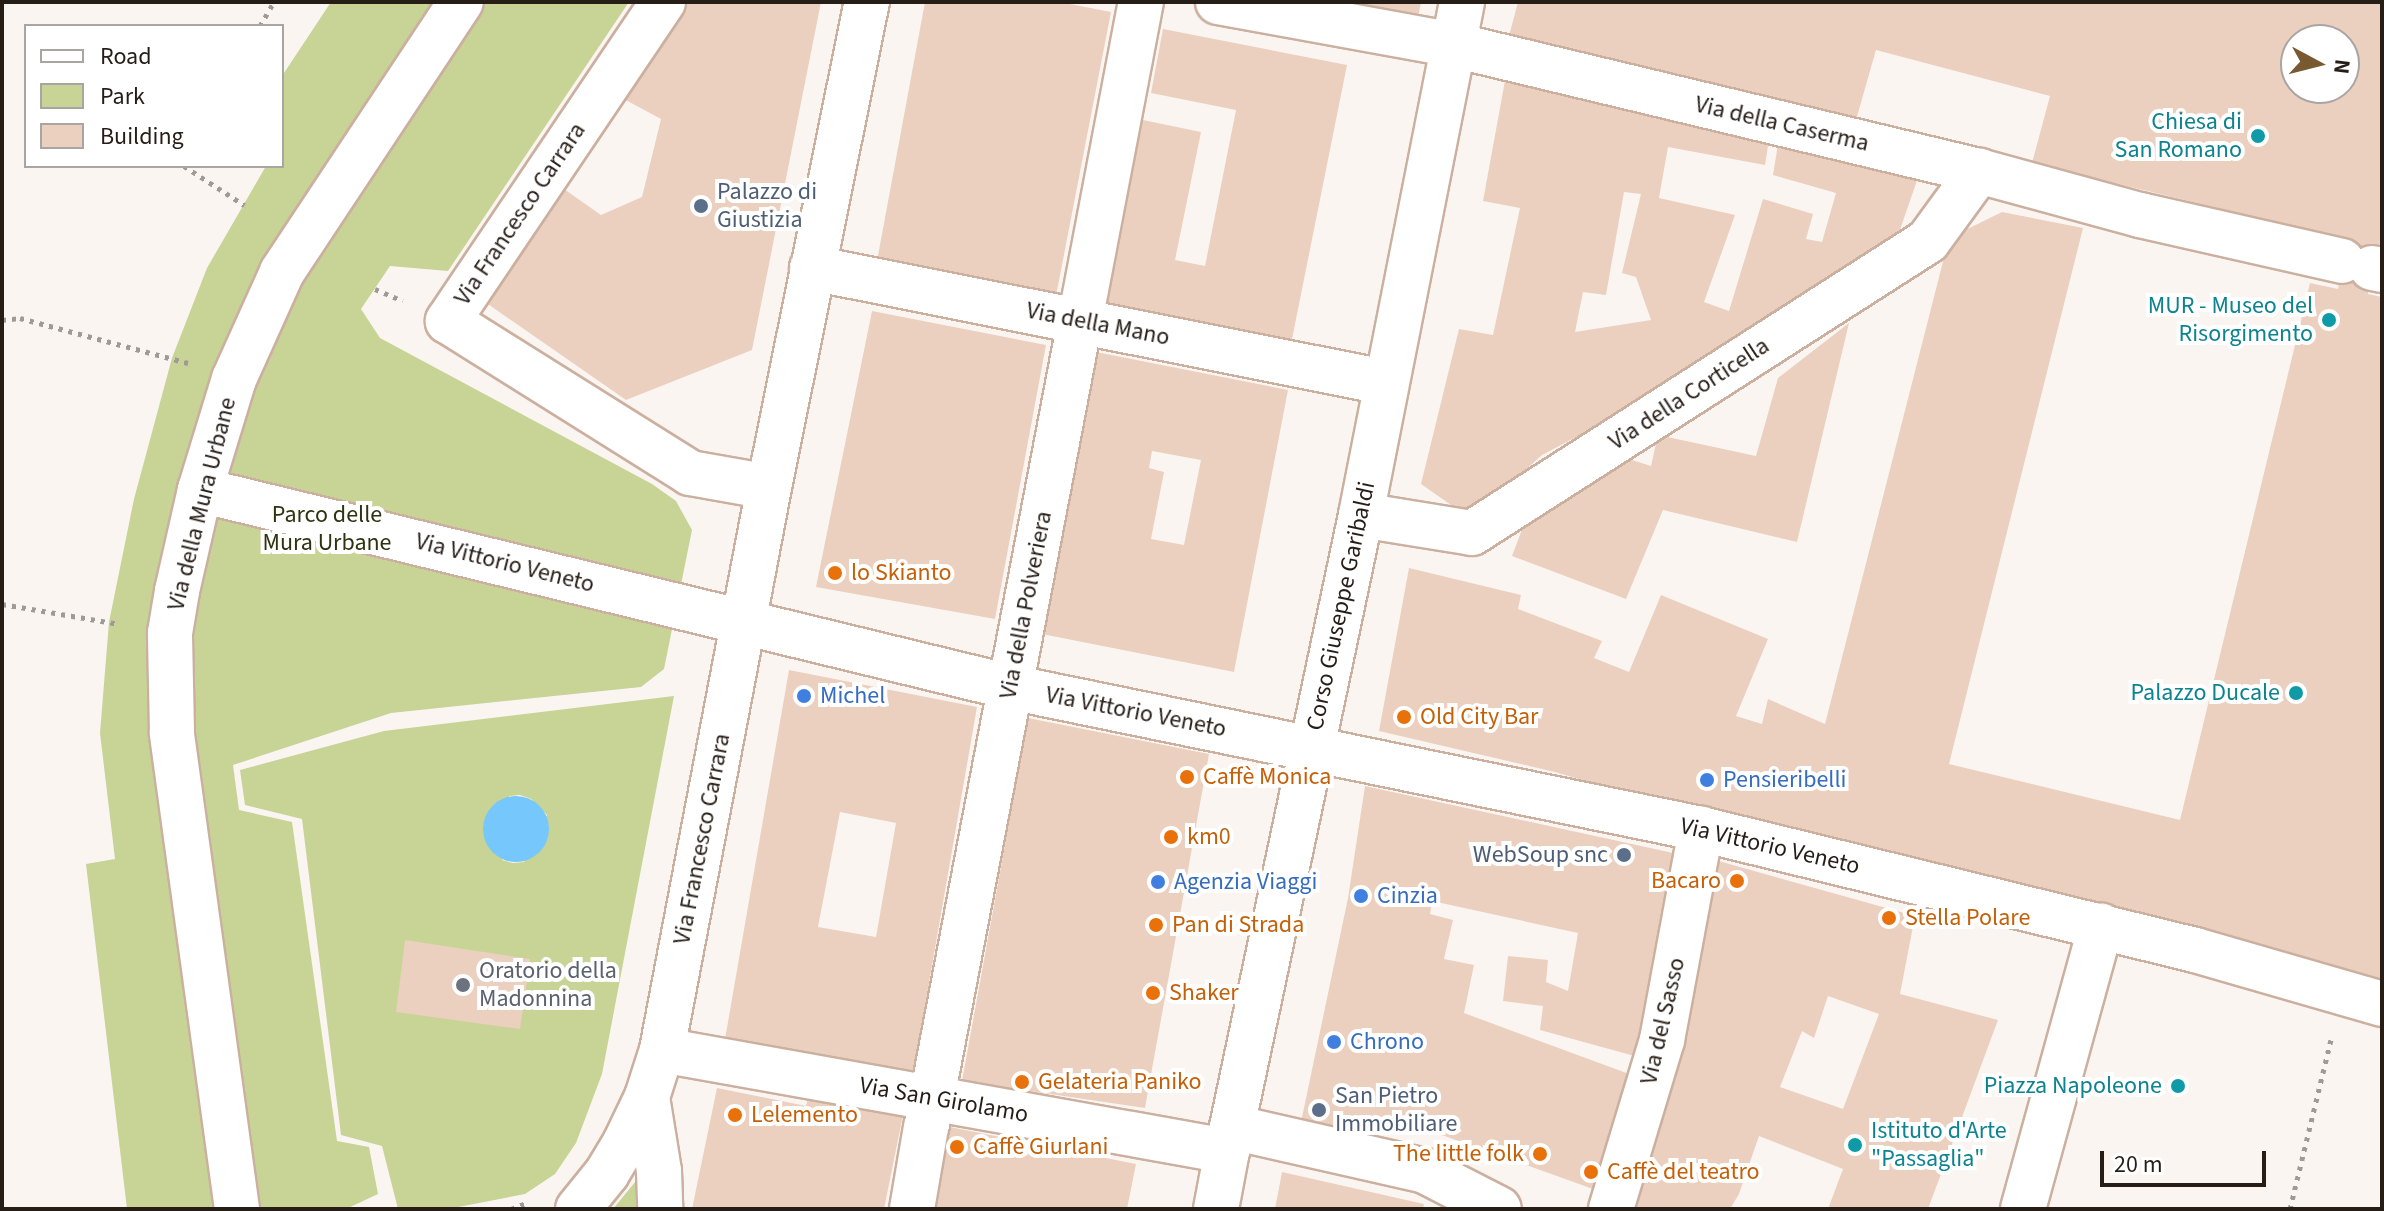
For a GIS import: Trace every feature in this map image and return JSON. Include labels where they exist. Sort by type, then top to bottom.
[{"type":"street","name":"Via della Mura Urbane","points":[[237,1209],[172,732],[170,633],[200,490],[234,379],[282,272],[461,2]]},
{"type":"street","name":"Via Francesco Carrara","points":[[663,2],[448,321],[690,473],[769,487]]},
{"type":"street","name":"Via Francesco Carrara","points":[[578,1209],[607,1173],[647,1097],[662,1050],[769,487],[867,2]]},
{"type":"street","name":"Via della Polveriera","points":[[912,1209],[1141,2]]},
{"type":"street","name":"Via della Caserma","points":[[1218,2],[1454,45],[1979,171],[2140,215],[2366,266]]},
{"type":"street","name":"Corso Giuseppe Garibaldi","points":[[1216,1209],[1361,515],[1384,382],[1462,2]]},
{"type":"street","name":"Via della Corticella","points":[[1361,515],[1472,533],[1928,241],[1979,171]]},
{"type":"street","name":"Via della Mano","points":[[812,268],[1384,382]]},
{"type":"street","name":"Via Vittorio Veneto","points":[[200,490],[1010,687],[1701,829],[2101,926]]},
{"type":"street","name":"Via del Sasso","points":[[1611,1209],[1662,1040],[1701,829]]},
{"type":"street","points":[[2023,1209],[2101,926],[2362,998]]},
{"type":"street","name":"Via San Girolamo","points":[[662,1050],[929,1112],[1230,1139],[1425,1171],[1499,1209]]},
{"type":"street","points":[[647,1097],[659,1171],[660,1209]]},
{"type":"path","points":[[261,24],[274,2]]},
{"type":"path","points":[[187,168],[244,205]]},
{"type":"path","points":[[2,320],[20,318],[172,358],[234,379]]},
{"type":"path","points":[[2,604],[170,633]]},
{"type":"path","points":[[2290,1209],[2362,998]]},
{"type":"green space","name":"Parco delle Mura Urbane","points":[[331,2],[629,2],[448,271],[390,266],[361,309],[380,338],[652,484],[676,501],[692,530],[664,669],[641,687],[391,713],[233,765],[239,810],[292,822],[337,1141],[369,1147],[378,1194],[346,1209],[127,1209],[86,864],[115,859],[100,733],[109,622],[134,499],[172,358],[207,268],[265,168],[284,168],[284,73]]},
{"type":"green space","points":[[674,696],[602,1074],[576,1143],[555,1174],[525,1194],[448,1209],[398,1209],[382,1146],[341,1135],[302,819],[245,805],[240,770],[384,731]],"holes":[[[520,795],[531,799],[547,815],[524,862],[502,860],[509,796]]]},
{"type":"green space","points":[[640,1176],[647,1209],[613,1209]]},
{"type":"water","points":[[509,796],[523,796],[535,801],[544,810],[549,829],[547,842],[540,853],[523,862],[509,862],[497,857],[488,848],[483,836],[483,822],[488,810],[497,801]]},
{"type":"building","name":"Palazzo di Giustizia","points":[[686,2],[821,2],[752,350],[626,400],[485,302],[564,189],[601,215],[642,197],[661,119],[620,97]]},
{"type":"building","points":[[925,2],[1060,2],[1111,12],[1056,296],[877,261]]},
{"type":"building","points":[[1347,2],[1421,2],[1418,18]]},
{"type":"building","points":[[1518,2],[2382,2],[2382,234],[2368,294],[2382,297],[2382,987],[1737,826],[1555,772],[1379,731],[1409,568],[1521,595],[1518,609],[1602,641],[1594,658],[1629,672],[1661,595],[1768,639],[1736,716],[1762,724],[1768,699],[1825,724],[1949,238],[2002,212],[2083,228],[1949,764],[2180,820],[2310,283],[2338,289],[2346,239],[2032,163],[2050,96],[1876,50],[1852,134],[1506,47]]},
{"type":"building","points":[[1163,29],[1347,65],[1291,344],[1105,306],[1143,120],[1201,132],[1175,260],[1205,266],[1236,110],[1151,93]]},
{"type":"building","points":[[1506,75],[1771,127],[1765,165],[1668,147],[1659,198],[1735,215],[1704,302],[1729,311],[1763,199],[1813,214],[1806,239],[1822,242],[1836,193],[1773,175],[1780,132],[1921,169],[1893,250],[1680,382],[1542,455],[1471,519],[1421,484],[1459,329],[1493,335],[1520,208],[1483,201]],"holes":[[[1624,192],[1641,194],[1622,273],[1636,277],[1651,320],[1575,332],[1583,292],[1606,295]]]},
{"type":"building","points":[[872,311],[1046,345],[995,619],[816,587]]},
{"type":"building","points":[[1849,323],[1797,542],[1663,510],[1626,599],[1512,556],[1530,508],[1619,456],[1651,466],[1658,435],[1756,456],[1778,378]]},
{"type":"building","points":[[1096,352],[1288,390],[1234,672],[1042,634]],"holes":[[[1152,451],[1201,460],[1184,545],[1151,539],[1164,472],[1149,468]]]},
{"type":"building","points":[[789,670],[977,707],[913,1075],[724,1045]],"holes":[[[840,812],[896,823],[876,937],[818,927]]]},
{"type":"building","points":[[1028,718],[1209,754],[1145,1108],[962,1081]]},
{"type":"building","points":[[1365,786],[1687,856],[1649,1060],[1540,1030],[1543,1006],[1503,1001],[1508,956],[1548,960],[1546,982],[1568,991],[1578,933],[1432,901],[1430,914],[1453,920],[1444,959],[1474,965],[1464,1013],[1640,1078],[1607,1194],[1439,1134],[1363,1121],[1359,1141],[1300,1127],[1348,898]]},
{"type":"building","points":[[1715,860],[1915,916],[1900,994],[1998,1020],[1928,1209],[1828,1209],[1843,1169],[1759,1136],[1739,1194],[1730,1209],[1625,1209]],"holes":[[[1828,996],[1879,1014],[1843,1109],[1780,1087],[1802,1031],[1814,1038]]]},
{"type":"building","name":"Oratorio della Madonnina","points":[[405,940],[530,959],[520,1029],[396,1012]]},
{"type":"building","points":[[717,1088],[806,1106],[809,1094],[903,1115],[884,1209],[692,1209]]},
{"type":"building","points":[[950,1127],[1136,1164],[1127,1209],[934,1209]]},
{"type":"building","points":[[1282,1172],[1424,1204],[1423,1209],[1275,1209]]},
{"type":"place","name":"Chiesa di San Romano","points":[[2258,136]]},
{"type":"place","name":"Palazzo di Giustizia","points":[[701,206]]},
{"type":"place","name":"MUR - Museo del Risorgimento","points":[[2329,320]]},
{"type":"place","name":"lo Skianto","points":[[835,573]]},
{"type":"place","name":"Palazzo Ducale","points":[[2296,693]]},
{"type":"place","name":"Michel","points":[[804,696]]},
{"type":"place","name":"Old City Bar","points":[[1404,717]]},
{"type":"place","name":"Caffè Monica","points":[[1187,777]]},
{"type":"place","name":"Pensieribelli","points":[[1707,780]]},
{"type":"place","name":"km0","points":[[1171,837]]},
{"type":"place","name":"WebSoup snc","points":[[1624,855]]},
{"type":"place","name":"Bacaro","points":[[1737,881]]},
{"type":"place","name":"Agenzia Viaggi","points":[[1158,882]]},
{"type":"place","name":"Cinzia","points":[[1361,896]]},
{"type":"place","name":"Stella Polare","points":[[1889,918]]},
{"type":"place","name":"Pan di Strada","points":[[1156,925]]},
{"type":"place","name":"Oratorio della Madonnina","points":[[463,985]]},
{"type":"place","name":"Shaker","points":[[1153,993]]},
{"type":"place","name":"Chrono","points":[[1334,1042]]},
{"type":"place","name":"Gelateria Paniko","points":[[1022,1082]]},
{"type":"place","name":"Piazza Napoleone","points":[[2178,1086]]},
{"type":"place","name":"San Pietro Immobiliare","points":[[1319,1110]]},
{"type":"place","name":"Lelemento","points":[[735,1115]]},
{"type":"place","name":"Istituto d'Arte \"Passaglia\"","points":[[1855,1145]]},
{"type":"place","name":"Caffè Giurlani","points":[[957,1147]]},
{"type":"place","name":"The little folk","points":[[1540,1154]]},
{"type":"place","name":"Caffè del teatro","points":[[1591,1172]]}]
